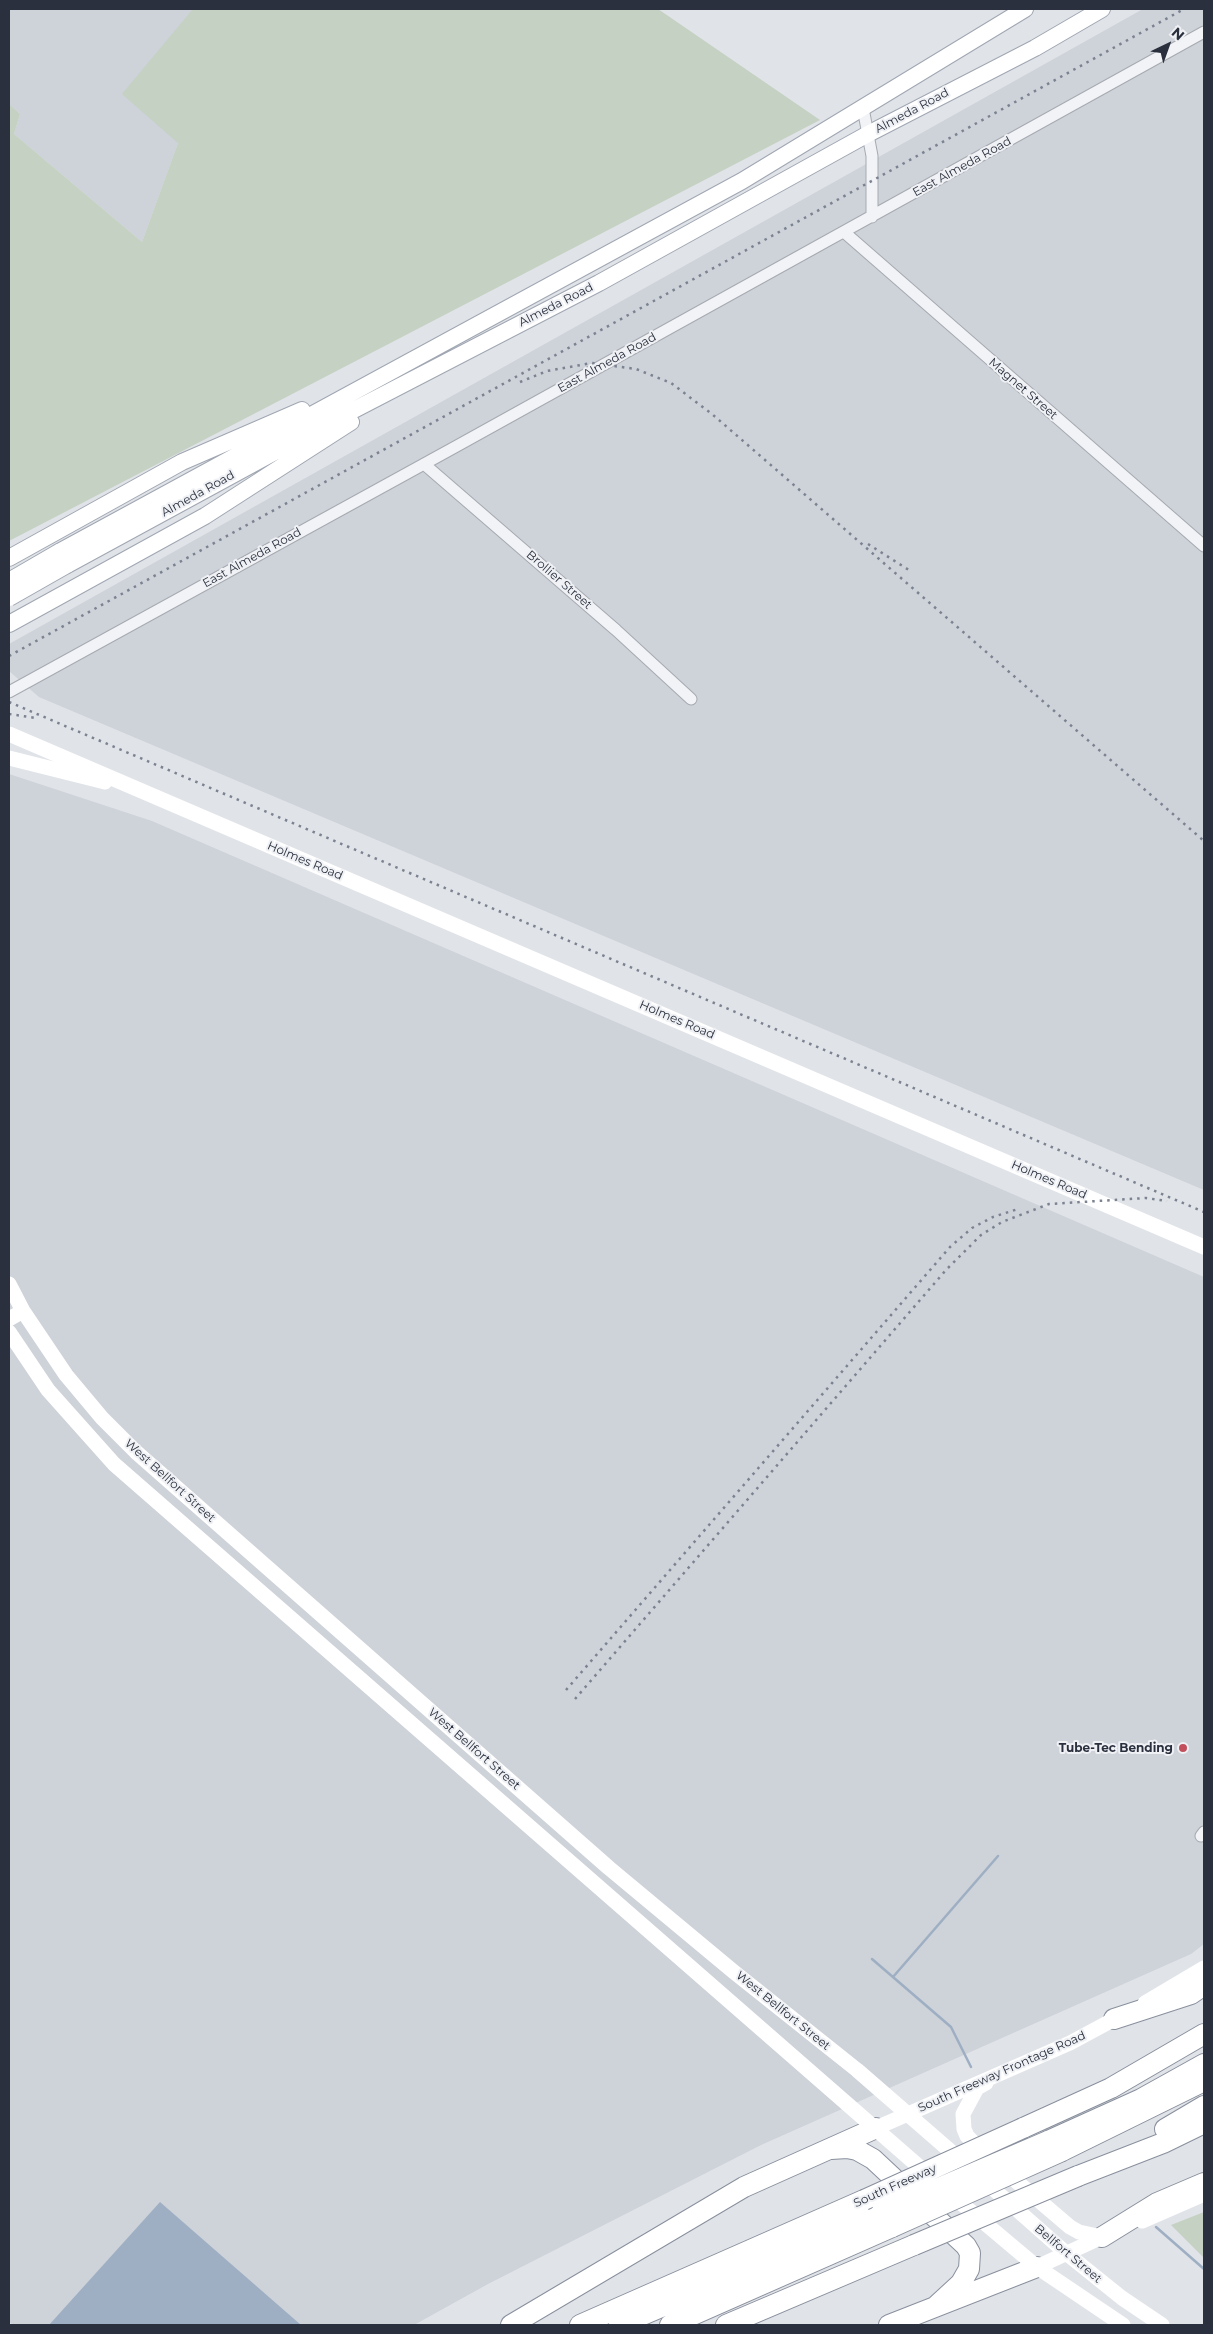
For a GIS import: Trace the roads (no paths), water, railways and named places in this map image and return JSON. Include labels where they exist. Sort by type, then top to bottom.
[{"type":"highway","points":[[1114,2019],[1191,1994],[1204,1986]]},
{"type":"highway","name":"South Freeway","points":[[580,2325],[864,2200],[1111,2088],[1204,2034]]},
{"type":"highway","points":[[1111,2088],[1159,2074],[1204,2046]]},
{"type":"highway","points":[[1055,2146],[1204,2064]]},
{"type":"highway","points":[[619,2325],[886,2220],[1204,2081]]},
{"type":"highway","points":[[1085,2174],[1204,2106]]},
{"type":"highway","points":[[726,2325],[1085,2174],[1163,2144],[1204,2123]]},
{"type":"highway","points":[[511,2325],[744,2187],[825,2149],[876,2128]]},
{"type":"highway","points":[[825,2149],[847,2148],[857,2150],[873,2159],[966,2246],[970,2253],[969,2269],[961,2283],[936,2306]]},
{"type":"highway","points":[[1102,2237],[1157,2203],[1204,2182]]},
{"type":"highway","points":[[670,2325],[886,2220]]},
{"type":"highway","points":[[889,2325],[1037,2267]]},
{"type":"main road","name":"Almeda Road","points":[[9,598],[63,559],[382,376],[734,186],[1025,9]]},
{"type":"main road","name":"Almeda Road","points":[[9,580],[63,559],[282,448],[599,283],[868,134],[1035,48],[1102,9]]},
{"type":"main road","points":[[9,624],[237,497],[423,374]]},
{"type":"main road","points":[[51,600],[18,553],[213,447],[382,376]]},
{"type":"main road","name":"Holmes Road","points":[[9,734],[1204,1247]]},
{"type":"main road","name":"Holmes Road","points":[[9,758],[149,795]]},
{"type":"main road","name":"West Bellfort Street","points":[[9,1284],[23,1311],[66,1375],[119,1436],[609,1868],[734,1972],[857,2070],[979,2176]]},
{"type":"main road","points":[[9,1319],[23,1311]]},
{"type":"main road","name":"West Bellfort Street","points":[[9,1332],[57,1402],[114,1464],[718,1989],[956,2200]]},
{"type":"main road","points":[[368,1686],[384,1670]]},
{"type":"main road","name":"South Freeway Frontage Road","points":[[876,2128],[1070,2043],[1204,1968]]},
{"type":"main road","points":[[718,1989],[734,1972]]},
{"type":"main road","points":[[995,2077],[977,2088],[966,2106],[963,2114],[964,2129],[967,2136],[1062,2222],[1078,2232],[1102,2237]]},
{"type":"main road","name":"Bellfort Street","points":[[979,2176],[1066,2253],[1122,2298],[1162,2325]]},
{"type":"main road","points":[[1037,2267],[1204,2194]]},
{"type":"main road","name":"Bellfort Street","points":[[956,2200],[1037,2267],[1123,2325]]},
{"type":"street","name":"East Almeda Road","points":[[9,692],[1204,32]]},
{"type":"street","points":[[863,108],[872,164],[872,216]]},
{"type":"street","name":"Magnet Street","points":[[844,232],[1204,546]]},
{"type":"street","name":"Brollier Street","points":[[424,464],[616,630],[691,698]]},
{"type":"water","points":[[160,2202],[301,2325],[49,2325]]},
{"type":"waterway","points":[[893,1977],[998,1856]]},
{"type":"waterway","points":[[872,1959],[951,2027],[971,2067]]},
{"type":"waterway","points":[[1156,2227],[1204,2269]]},
{"type":"railway","points":[[9,656],[1184,9]]},
{"type":"railway","points":[[520,382],[547,371],[592,363],[636,369],[671,383],[712,414],[1204,841]]},
{"type":"railway","points":[[868,544],[912,572]]},
{"type":"railway","points":[[9,702],[1204,1212]]},
{"type":"railway","points":[[9,714],[36,718]]},
{"type":"railway","points":[[575,1699],[946,1270],[981,1235],[1002,1222],[1049,1204],[1146,1198],[1167,1201]]},
{"type":"railway","points":[[566,1690],[950,1247],[972,1228],[993,1217],[1018,1209]]},
{"type":"place","name":"Tube-Tec Bending","points":[[1183,1748]]}]
